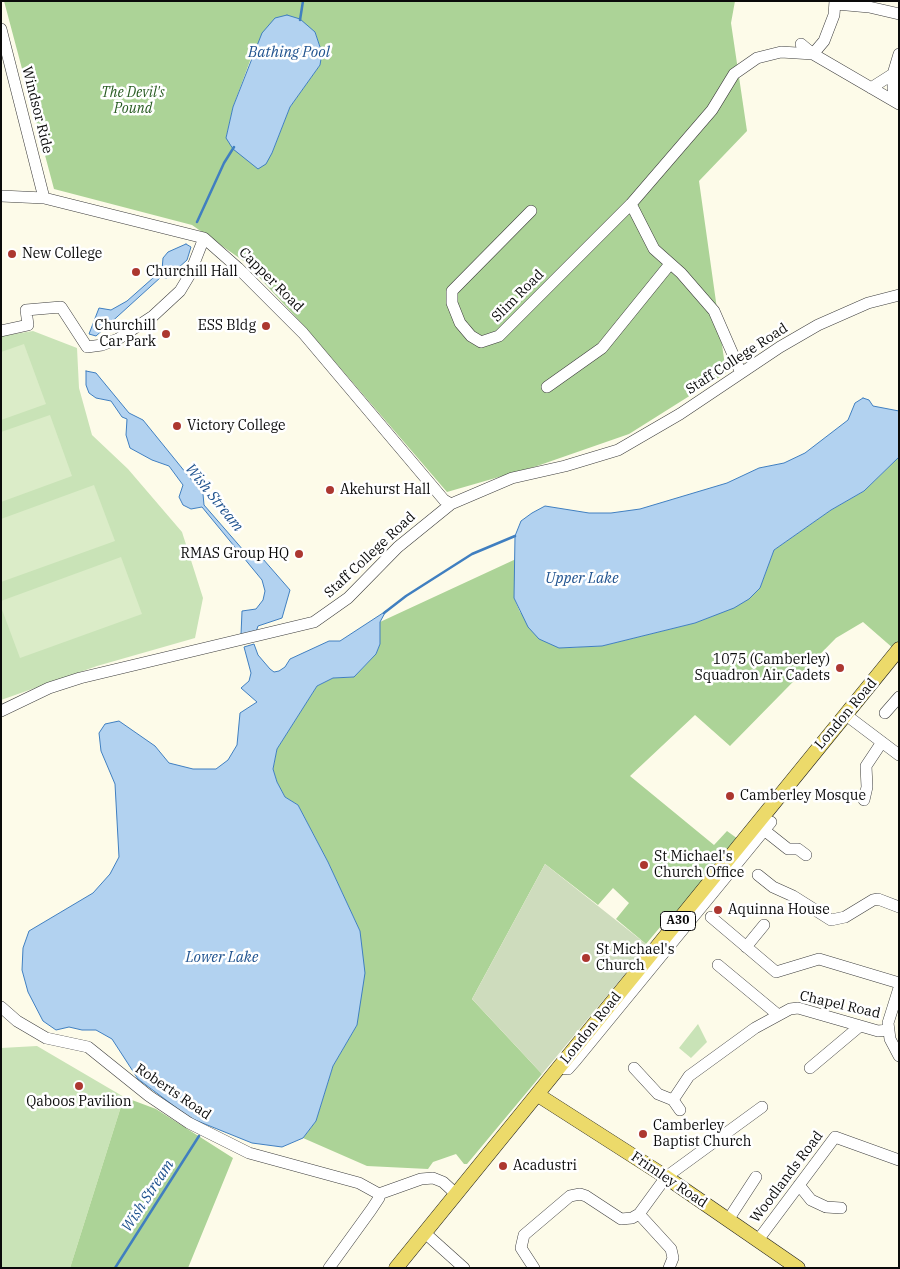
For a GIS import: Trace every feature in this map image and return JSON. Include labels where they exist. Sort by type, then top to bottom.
[{"type":"main road","name":"London Road","points":[[396,1268],[559,1068],[765,825],[846,715],[899,649]]},
{"type":"main road","name":"Frimley Road","points":[[538,1095],[666,1177],[795,1267]]},
{"type":"street","points":[[801,44],[814,54],[824,42],[835,2],[899,14]]},
{"type":"street","name":"Windsor Ride","points":[[1,29],[44,198]]},
{"type":"street","name":"Slim Road","points":[[531,211],[452,291],[452,303],[460,323],[471,336],[480,342],[499,336],[631,204],[712,110],[734,74],[757,58],[781,52],[814,54],[899,104]]},
{"type":"street","points":[[899,54],[893,74],[893,89],[899,104]]},
{"type":"street","points":[[871,88],[893,74]]},
{"type":"street","name":"Capper Road","points":[[1,196],[44,198],[204,238],[238,268],[303,333],[444,500],[451,504]]},
{"type":"street","points":[[631,204],[654,249],[681,273],[714,311],[741,372]]},
{"type":"street","points":[[1,331],[28,325],[26,310],[61,306],[87,346],[102,345],[118,340],[153,316],[180,291],[189,276],[204,238]]},
{"type":"street","points":[[547,387],[602,348],[670,264]]},
{"type":"street","name":"Staff College Road","points":[[1,711],[49,688],[80,678],[314,622],[348,598],[398,547],[451,504],[512,478],[565,466],[618,450],[680,414],[741,372],[818,325],[868,303],[899,295]]},
{"type":"street","points":[[885,713],[898,700]]},
{"type":"street","points":[[846,715],[899,754]]},
{"type":"street","points":[[864,800],[867,787],[866,766],[882,742]]},
{"type":"street","points":[[765,825],[788,849],[798,849],[806,855]]},
{"type":"street","points":[[760,882],[831,920],[845,917],[873,900],[878,899],[899,907]]},
{"type":"street","points":[[711,917],[776,972],[819,959],[899,983]]},
{"type":"street","points":[[746,947],[764,924]]},
{"type":"street","points":[[717,965],[777,1014]]},
{"type":"street","points":[[899,988],[890,1014],[888,1030],[893,1048],[899,1056]]},
{"type":"street","points":[[1,1007],[17,1021]]},
{"type":"street","name":"Chapel Road","points":[[673,1100],[685,1080],[707,1057],[777,1014],[790,1009],[798,1008],[878,1031],[888,1030]]},
{"type":"street","points":[[1,1016],[17,1021]]},
{"type":"street","name":"Roberts Road","points":[[17,1021],[46,1038],[88,1047],[142,1091],[189,1124],[249,1153],[359,1183],[379,1194]]},
{"type":"street","points":[[810,1068],[860,1026]]},
{"type":"street","points":[[634,1068],[658,1094],[673,1100],[680,1110]]},
{"type":"street","points":[[534,1268],[522,1248],[524,1235],[570,1196],[580,1194],[586,1196],[621,1219],[627,1220],[639,1214],[666,1177],[762,1107]]},
{"type":"street","name":"Woodlands Road","points":[[758,1240],[835,1137],[899,1160]]},
{"type":"street","points":[[728,1220],[756,1177]]},
{"type":"street","points":[[329,1268],[372,1210],[379,1198],[379,1194],[433,1178],[443,1182],[455,1194]]},
{"type":"street","points":[[799,1185],[811,1200],[826,1207],[841,1208]]},
{"type":"street","points":[[639,1214],[671,1249],[673,1258],[669,1268]]},
{"type":"street","points":[[425,1233],[464,1268]]},
{"type":"green space","name":"The Devil's Pound","points":[[4,1],[735,1],[731,23],[747,131],[699,181],[726,373],[629,434],[537,466],[447,492],[305,327],[245,262],[192,225],[54,189]],"holes":[[[315,32],[322,53],[320,65],[290,107],[272,153],[226,138],[233,107],[254,50]]]},
{"type":"green space","points":[[33,331],[77,348],[79,388],[92,435],[128,469],[182,532],[203,598],[195,638],[97,666],[1,700],[1,336]]},
{"type":"green space","points":[[24,344],[46,404],[1,420],[1,352]]},
{"type":"green space","points":[[50,415],[72,476],[1,502],[1,432]]},
{"type":"green space","points":[[899,457],[899,642],[894,649],[863,622],[836,638],[730,746],[695,715],[630,776],[714,845],[727,831],[738,839],[673,918],[666,920],[646,944],[616,919],[629,903],[613,888],[598,905],[545,864],[472,999],[542,1074],[467,1164],[464,1164],[456,1154],[433,1162],[428,1169],[367,1166],[303,1138],[316,1121],[333,1066],[357,1025],[360,931],[328,862],[298,805],[285,797],[273,769],[277,749],[317,686],[333,678],[354,677],[376,654],[380,644],[380,622],[516,559],[514,598],[520,612],[559,648],[602,646],[695,623],[713,616],[760,588],[774,550],[831,510],[864,491]]},
{"type":"green space","points":[[94,485],[115,541],[1,582],[1,519]]},
{"type":"green space","points":[[121,557],[142,614],[20,658],[1,607],[1,601]]},
{"type":"green space","points":[[545,864],[646,944],[638,954],[635,962],[542,1074],[472,999]]},
{"type":"green space","points":[[698,1024],[707,1042],[691,1058],[679,1048]]},
{"type":"green space","points":[[37,1046],[124,1097],[70,1268],[1,1268],[1,1048]]},
{"type":"green space","points":[[124,1097],[156,1109],[233,1158],[188,1268],[70,1268]]},
{"type":"water","name":"Bathing Pool","points":[[287,15],[300,19],[315,32],[322,53],[320,65],[290,107],[266,164],[258,169],[233,149],[226,138],[233,107],[262,33],[275,18]]},
{"type":"water","points":[[186,244],[191,247],[187,260],[167,278],[161,277],[96,336],[89,334],[99,308],[111,310],[127,301],[162,270],[163,258],[168,252]]},
{"type":"water","points":[[86,371],[96,373],[129,413],[143,420],[203,494],[204,505],[244,551],[256,551],[290,590],[282,618],[258,626],[256,632],[241,635],[242,611],[256,609],[263,600],[265,591],[262,580],[202,507],[191,509],[183,505],[179,497],[183,485],[169,466],[152,460],[130,448],[126,435],[127,419],[122,417],[111,401],[96,398],[89,393],[86,385]]},
{"type":"water","name":"Upper Lake","points":[[863,398],[869,400],[873,406],[899,411],[899,457],[864,491],[831,510],[774,550],[760,588],[749,599],[734,608],[695,623],[602,646],[559,648],[539,639],[528,627],[514,598],[515,536],[521,521],[532,513],[545,506],[589,513],[611,513],[640,509],[727,483],[759,468],[784,463],[805,453],[848,420],[855,403]]},
{"type":"water","name":"Lower Lake","points":[[386,611],[380,622],[380,644],[376,654],[354,677],[333,678],[317,686],[277,749],[273,769],[285,797],[298,805],[328,862],[360,931],[365,973],[357,1025],[333,1066],[316,1121],[303,1138],[282,1147],[252,1143],[190,1118],[138,1079],[112,1039],[96,1030],[82,1030],[69,1027],[56,1030],[43,1021],[28,992],[22,970],[23,948],[29,931],[93,893],[110,874],[119,857],[115,784],[101,751],[99,733],[105,724],[119,721],[155,746],[169,763],[193,769],[216,769],[228,760],[237,745],[240,713],[257,702],[241,688],[249,681],[251,673],[244,647],[254,644],[258,655],[270,669],[274,672],[279,671],[285,667],[290,659],[329,641],[340,641]]},
{"type":"waterway","name":"Wish Stream","points":[[300,20],[303,1]]},
{"type":"waterway","name":"Wish Stream","points":[[197,222],[224,163],[234,147]]},
{"type":"waterway","points":[[384,613],[406,596],[472,554],[515,536]]},
{"type":"waterway","name":"Wish Stream","points":[[115,1268],[199,1136]]},
{"type":"place","name":"New College","points":[[12,254]]},
{"type":"place","name":"Churchill Hall","points":[[136,272]]},
{"type":"place","name":"ESS Bldg","points":[[266,326]]},
{"type":"place","name":"Churchill Car Park","points":[[166,334]]},
{"type":"place","name":"Victory College","points":[[177,426]]},
{"type":"place","name":"Akehurst Hall","points":[[330,490]]},
{"type":"place","name":"RMAS Group HQ","points":[[299,554]]},
{"type":"place","name":"1075 (Camberley) Squadron Air Cadets","points":[[840,668]]},
{"type":"place","name":"Camberley Mosque","points":[[730,796]]},
{"type":"place","name":"St Michael's Church Office","points":[[644,865]]},
{"type":"place","name":"Aquinna House","points":[[718,910]]},
{"type":"place","name":"St Michael's Church","points":[[586,958]]},
{"type":"place","name":"Qaboos Pavilion","points":[[79,1086]]},
{"type":"place","name":"Camberley Baptist Church","points":[[643,1134]]},
{"type":"place","name":"Acadustri","points":[[503,1166]]}]
